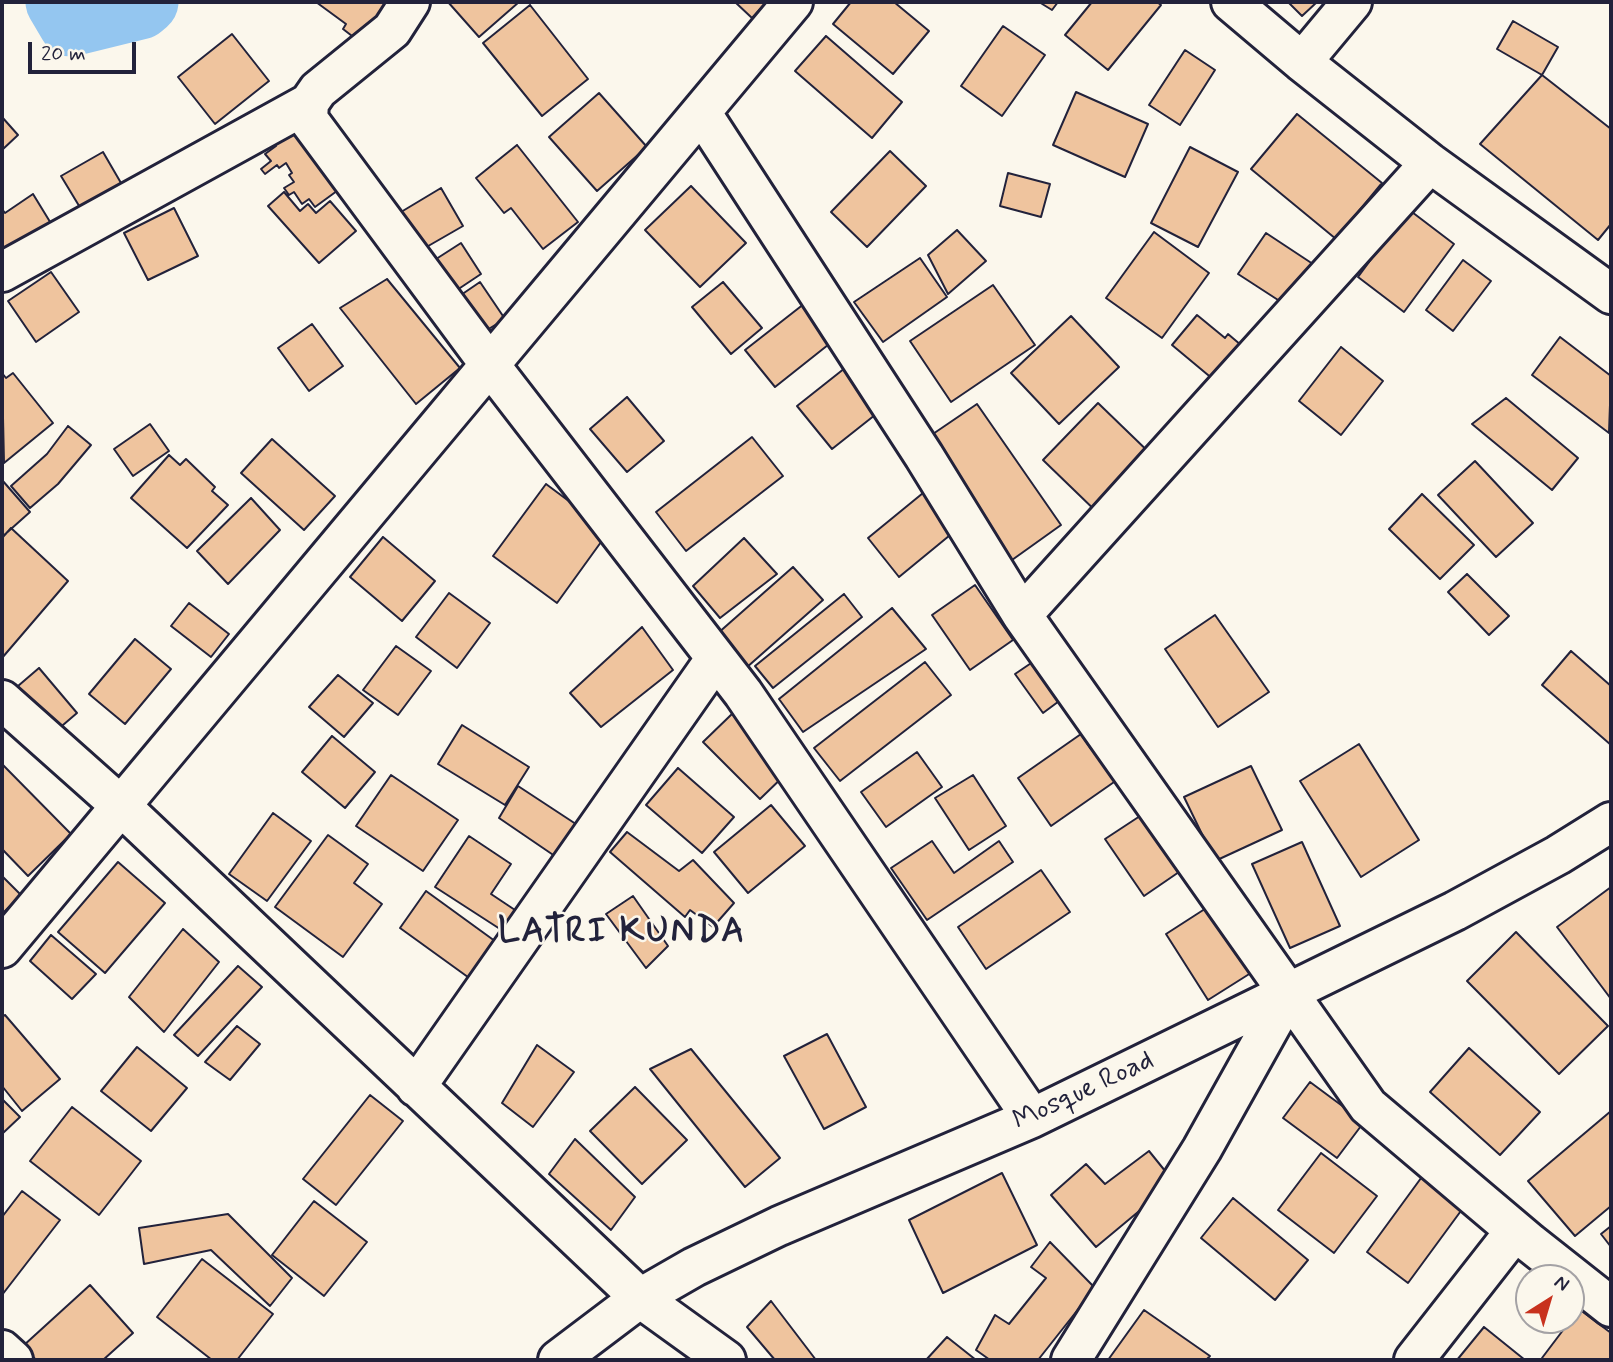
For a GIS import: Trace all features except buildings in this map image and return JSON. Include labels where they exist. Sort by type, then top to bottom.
[{"type":"street","points":[[2,272],[309,103],[318,90],[392,30],[410,2]]},
{"type":"street","points":[[2,948],[793,2]]},
{"type":"street","points":[[1231,2],[1430,163],[1609,289]]},
{"type":"street","points":[[1302,62],[1352,2]]},
{"type":"street","points":[[309,103],[308,119],[490,365],[743,693],[1032,1118]]},
{"type":"street","points":[[701,112],[917,444],[1022,615],[1367,1106],[1515,1231],[1611,1307]]},
{"type":"street","points":[[1022,615],[1430,163]]},
{"type":"street","points":[[416,1087],[716,658]]},
{"type":"street","points":[[2,700],[121,806],[640,1298],[726,1360]]},
{"type":"street","name":"Mosque Road","points":[[558,1360],[640,1298],[694,1267],[779,1226],[1032,1118],[1455,911],[1558,855],[1611,822]]},
{"type":"street","points":[[1071,1360],[1202,1149],[1289,993]]},
{"type":"street","points":[[1414,1360],[1515,1231]]},
{"type":"street","points":[[2,1350],[13,1360]]},
{"type":"waterway","points":[[58,2],[71,24],[140,7],[146,2]]},
{"type":"district","name":"LATRI KUNDA","points":[[622,934]]}]
